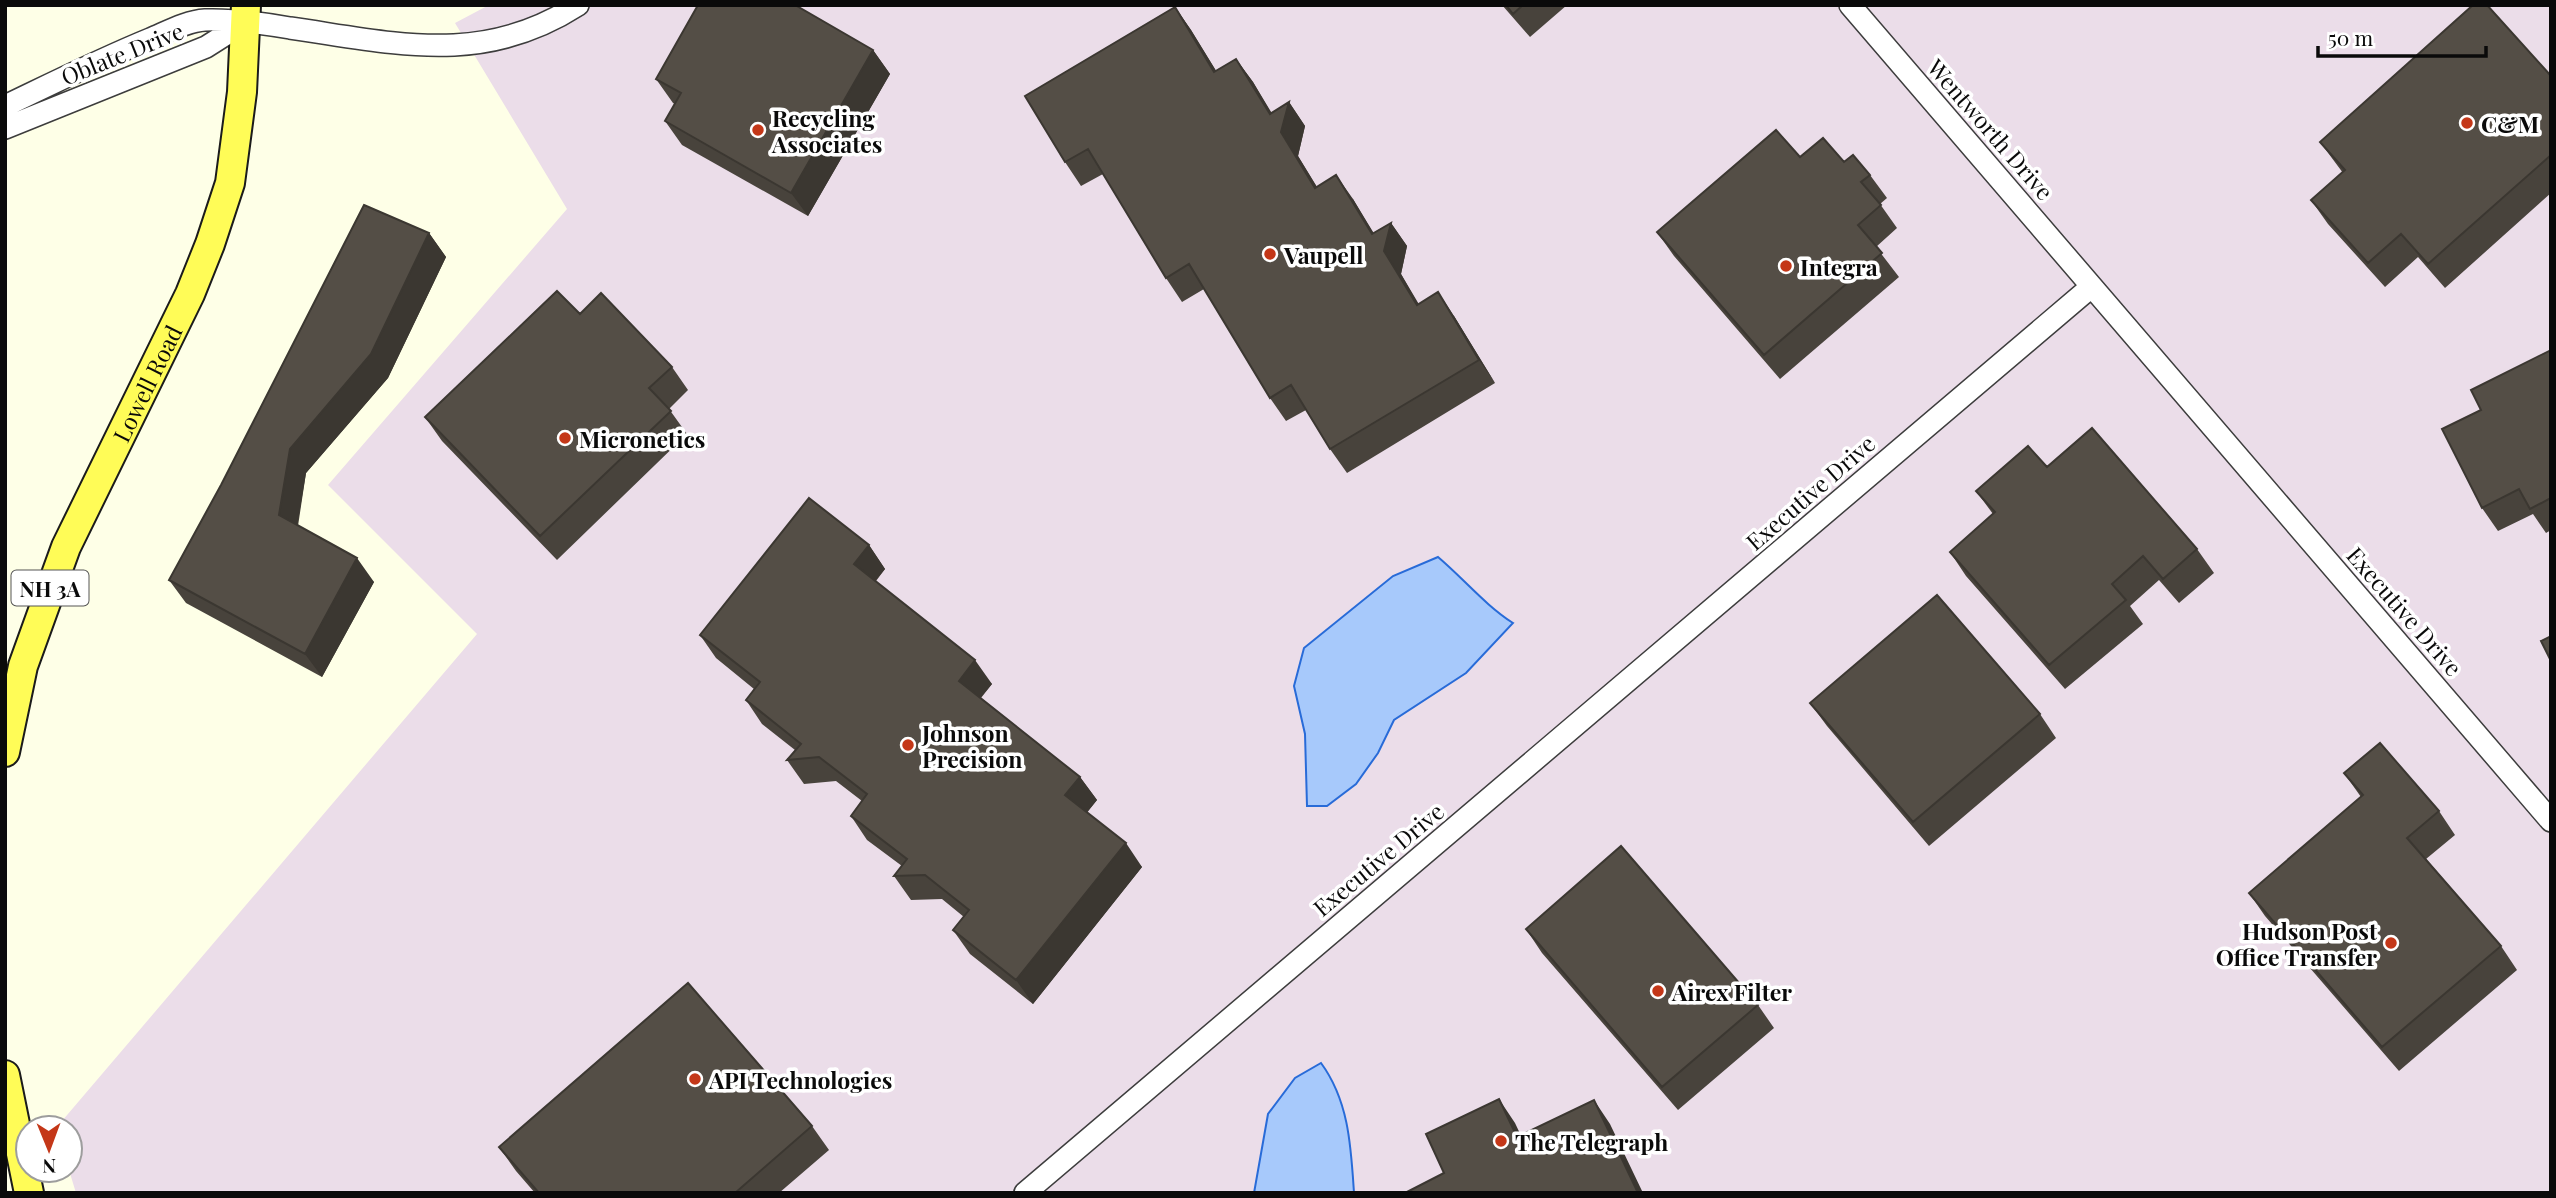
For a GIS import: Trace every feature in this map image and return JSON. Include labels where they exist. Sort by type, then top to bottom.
[{"type":"main road","name":"Lowell Road","points":[[5,752],[23,666],[66,547],[190,294],[230,183],[242,92],[246,13]]},
{"type":"main road","points":[[5,1075],[29,1193]]},
{"type":"street","points":[[246,13],[391,42],[430,47],[487,43],[538,28],[578,5]]},
{"type":"street","name":"Wentworth Drive","points":[[1850,5],[2091,287]]},
{"type":"street","name":"Oblate Drive","points":[[5,106],[117,52],[170,31],[202,20],[246,13]]},
{"type":"street","name":"Oblate Drive","points":[[5,128],[206,47],[246,13]]},
{"type":"street","name":"Executive Drive","points":[[1025,1193],[2091,287],[2551,821]]},
{"type":"shaded area","points":[[489,5],[2551,5],[2551,1193],[76,1193],[73,1184],[84,1184],[84,1114],[68,1114],[477,634],[328,485],[567,209],[455,23]]},
{"type":"water","points":[[1438,557],[1513,623],[1466,673],[1394,720],[1378,753],[1356,784],[1327,806],[1307,806],[1305,734],[1294,686],[1304,648],[1393,576]]},
{"type":"water","points":[[1321,1063],[1338,1093],[1343,1109],[1350,1142],[1354,1193],[1254,1193],[1268,1114],[1295,1078]]},
{"type":"building","points":[[698,5],[795,5],[873,50],[791,193],[665,121],[681,93],[656,79]]},
{"type":"building","points":[[1506,5],[1523,5],[1513,14]]},
{"type":"building","name":"C&M","points":[[2473,5],[2487,5],[2551,76],[2551,155],[2428,264],[2401,234],[2368,263],[2311,200],[2345,170],[2320,142]]},
{"type":"building","name":"Vaupell","points":[[1175,7],[1214,72],[1236,59],[1270,114],[1289,102],[1281,132],[1315,188],[1336,175],[1372,234],[1391,223],[1384,251],[1417,305],[1438,292],[1479,360],[1330,449],[1291,385],[1270,398],[1189,264],[1166,278],[1088,149],[1065,162],[1025,96]]},
{"type":"building","name":"Integra","points":[[1776,130],[1800,157],[1823,138],[1844,162],[1853,155],[1870,175],[1861,182],[1881,205],[1858,225],[1882,253],[1764,355],[1657,232]]},
{"type":"building","points":[[364,205],[429,233],[371,354],[290,449],[279,515],[357,558],[305,654],[169,580],[221,485]]},
{"type":"building","name":"Micronetics","points":[[557,291],[580,314],[601,293],[672,367],[649,388],[671,411],[540,536],[425,417]]},
{"type":"building","points":[[2551,350],[2551,498],[2530,509],[2519,489],[2482,508],[2442,429],[2481,410],[2471,390]]},
{"type":"building","points":[[2092,428],[2197,549],[2163,579],[2143,556],[2112,584],[2126,600],[2049,665],[1950,552],[1995,512],[1976,491],[2028,446],[2047,467]]},
{"type":"building","name":"Johnson Precision","points":[[809,498],[869,545],[854,564],[975,660],[959,681],[1080,777],[1065,795],[1126,843],[1016,980],[953,930],[969,910],[925,875],[894,876],[907,859],[851,816],[867,794],[819,757],[787,760],[801,744],[746,700],[760,682],[700,635]]},
{"type":"building","points":[[1937,595],[2040,714],[1913,822],[1810,703]]},
{"type":"building","points":[[2551,636],[2551,661],[2541,641]]},
{"type":"building","name":"Hudson Post Office Transfer","points":[[2380,743],[2439,811],[2407,838],[2501,946],[2382,1047],[2249,893],[2363,795],[2344,773]]},
{"type":"building","name":"Airex Filter","points":[[1621,846],[1758,1005],[1662,1087],[1526,929]]},
{"type":"building","name":"API Technologies","points":[[688,983],[812,1126],[735,1193],[539,1193],[499,1147]]},
{"type":"building","name":"The Telegraph","points":[[1499,1099],[1517,1137],[1594,1100],[1638,1193],[1405,1193],[1444,1173],[1426,1134]]},
{"type":"place","name":"C&M","points":[[2467,123]]},
{"type":"place","name":"Recycling Associates","points":[[758,130]]},
{"type":"place","name":"Vaupell","points":[[1270,254]]},
{"type":"place","name":"Integra","points":[[1786,266]]},
{"type":"place","name":"Micronetics","points":[[565,438]]},
{"type":"place","name":"Johnson Precision","points":[[908,745]]},
{"type":"place","name":"Hudson Post Office Transfer","points":[[2391,943]]},
{"type":"place","name":"Airex Filter","points":[[1658,991]]},
{"type":"place","name":"API Technologies","points":[[695,1079]]},
{"type":"place","name":"The Telegraph","points":[[1501,1141]]}]
